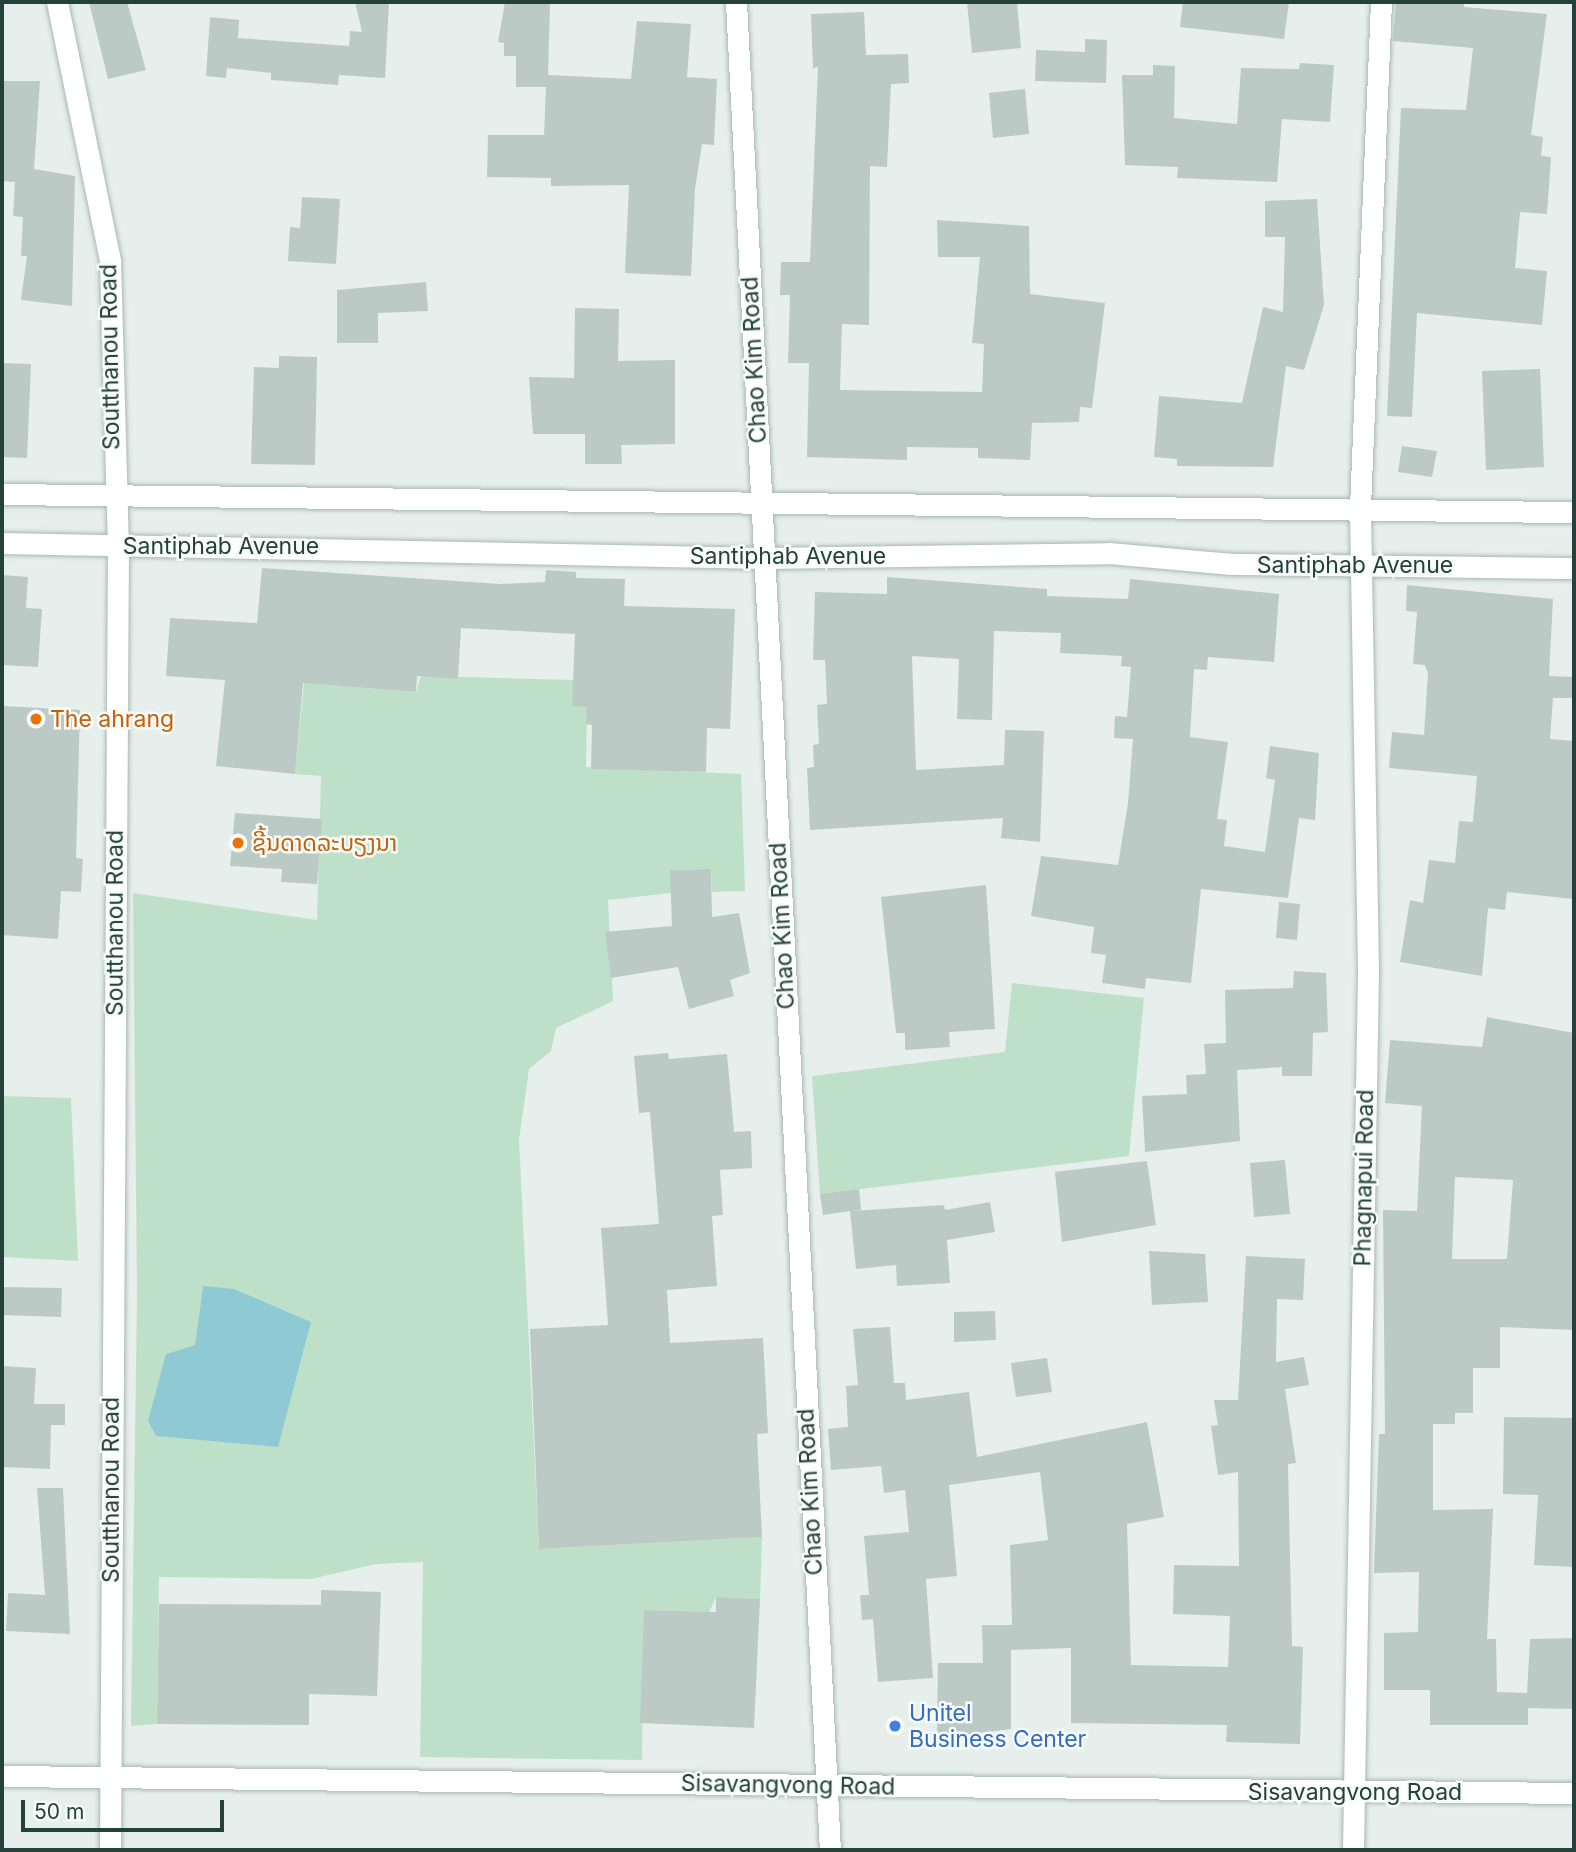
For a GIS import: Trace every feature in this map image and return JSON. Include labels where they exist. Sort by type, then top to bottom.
[{"type":"street","name":"Soutthanou Road","points":[[57,2],[110,261],[113,497],[118,545],[110,1850]]},
{"type":"street","name":"Chao Kim Road","points":[[736,2],[830,1850]]},
{"type":"street","name":"Phagnapui Road","points":[[1353,1850],[1368,970],[1360,507],[1381,2]]},
{"type":"street","points":[[2,494],[761,505],[1360,507],[1574,512]]},
{"type":"street","name":"Santiphab Avenue","points":[[2,543],[764,558],[1109,553],[1232,564],[1363,563],[1574,568]]},
{"type":"street","name":"Sisavangvong Road","points":[[2,1776],[1574,1793]]},
{"type":"green space","points":[[421,676],[573,680],[587,707],[586,767],[741,774],[745,891],[712,892],[711,869],[671,870],[671,893],[608,900],[613,1001],[556,1028],[551,1051],[529,1069],[519,1140],[539,1549],[762,1537],[760,1599],[716,1597],[709,1612],[644,1610],[642,1760],[420,1757],[423,1562],[376,1564],[311,1579],[159,1577],[157,1724],[131,1726],[137,1294],[133,893],[317,920],[321,776],[295,774],[304,683],[416,692]],"holes":[[[203,1286],[234,1443],[166,1354],[195,1345]]]},
{"type":"green space","points":[[1012,983],[1144,998],[1129,1156],[820,1194],[812,1076],[1005,1052]]},
{"type":"green space","points":[[2,1096],[71,1098],[78,1261],[2,1257]]},
{"type":"water","points":[[203,1286],[234,1289],[311,1322],[278,1447],[156,1436],[148,1421],[166,1354],[195,1345]]},
{"type":"building","points":[[89,2],[127,2],[146,70],[108,79]]},
{"type":"building","points":[[355,2],[389,2],[385,78],[339,75],[338,85],[271,80],[271,73],[227,68],[226,78],[206,76],[210,17],[239,20],[238,38],[349,46],[350,31],[362,32]]},
{"type":"building","points":[[505,2],[550,4],[548,75],[631,79],[637,21],[691,24],[687,77],[717,79],[714,145],[702,144],[695,189],[691,276],[625,273],[629,185],[551,186],[551,178],[487,177],[488,135],[544,135],[546,87],[516,87],[516,56],[504,56],[504,43],[498,42]]},
{"type":"building","points":[[967,2],[1017,2],[1021,48],[972,53]]},
{"type":"building","points":[[1183,2],[1289,2],[1284,39],[1180,27]]},
{"type":"building","points":[[1396,2],[1464,2],[1464,7],[1547,14],[1531,135],[1543,137],[1541,156],[1551,157],[1547,214],[1520,212],[1515,268],[1547,271],[1542,325],[1417,313],[1412,417],[1387,416],[1401,108],[1466,110],[1473,48],[1393,41]]},
{"type":"building","points":[[864,12],[866,55],[908,54],[909,83],[891,84],[887,167],[870,166],[869,325],[842,324],[840,390],[982,392],[984,344],[972,343],[980,257],[938,257],[937,220],[1029,226],[1030,294],[1105,303],[1092,408],[1080,407],[1079,422],[1032,423],[1030,460],[978,458],[978,448],[907,447],[907,460],[807,457],[809,363],[788,363],[790,295],[780,295],[781,262],[810,262],[818,67],[813,68],[811,14]]},
{"type":"building","points":[[1085,39],[1107,40],[1106,83],[1035,81],[1036,50],[1085,52]]},
{"type":"building","points":[[1300,63],[1334,65],[1330,122],[1282,119],[1277,182],[1177,178],[1178,167],[1125,165],[1122,75],[1153,75],[1153,65],[1175,66],[1174,118],[1237,124],[1241,68],[1299,69]]},
{"type":"building","points":[[2,81],[40,81],[34,169],[75,176],[72,306],[21,300],[27,256],[21,256],[23,217],[13,216],[15,182],[2,181]]},
{"type":"building","points":[[1025,89],[1029,134],[993,138],[989,93]]},
{"type":"building","points":[[302,197],[340,199],[336,264],[288,261],[290,227],[300,228]]},
{"type":"building","points":[[1317,199],[1324,305],[1304,370],[1286,366],[1273,467],[1177,466],[1177,459],[1154,457],[1159,396],[1242,403],[1263,307],[1283,312],[1285,237],[1265,237],[1265,201]]},
{"type":"building","points":[[426,282],[428,311],[378,313],[378,343],[337,343],[337,290]]},
{"type":"building","points":[[575,308],[619,309],[618,361],[675,360],[675,444],[621,445],[622,464],[585,464],[585,434],[533,434],[529,377],[574,378]]},
{"type":"building","points":[[279,356],[317,357],[315,465],[251,464],[254,367],[279,368]]},
{"type":"building","points":[[2,363],[31,364],[27,458],[2,457]]},
{"type":"building","points":[[1540,369],[1544,467],[1486,470],[1482,371]]},
{"type":"building","points":[[1402,446],[1437,451],[1432,477],[1398,472]]},
{"type":"building","points":[[262,568],[501,584],[545,582],[546,570],[576,572],[576,578],[625,579],[624,606],[735,609],[730,729],[707,728],[706,772],[591,769],[592,725],[586,724],[587,707],[572,706],[575,634],[461,628],[458,679],[417,676],[416,692],[303,683],[295,774],[216,766],[225,680],[166,676],[170,618],[257,623]]},
{"type":"building","points":[[2,575],[28,577],[26,608],[42,609],[38,667],[2,665]]},
{"type":"building","points":[[887,577],[1047,589],[1047,596],[1128,599],[1130,579],[1279,594],[1274,662],[1208,657],[1207,670],[1194,669],[1190,737],[1228,742],[1217,819],[1227,820],[1224,846],[1265,852],[1275,780],[1266,778],[1270,746],[1319,753],[1315,820],[1299,818],[1288,898],[1201,889],[1191,983],[1146,978],[1145,989],[1102,983],[1106,955],[1091,953],[1094,927],[1031,916],[1041,856],[1118,865],[1128,803],[1133,739],[1114,738],[1115,716],[1127,717],[1131,667],[1121,666],[1122,656],[1060,653],[1061,633],[994,631],[992,720],[957,719],[959,659],[912,656],[916,770],[1004,765],[1005,730],[1044,731],[1040,842],[1001,838],[1003,818],[810,830],[807,768],[814,767],[813,745],[819,744],[817,705],[827,704],[825,660],[813,660],[815,592],[887,594]]},
{"type":"building","points":[[1407,585],[1553,599],[1549,676],[1574,677],[1574,698],[1553,698],[1550,739],[1574,741],[1574,899],[1507,892],[1505,910],[1488,908],[1482,976],[1400,962],[1410,900],[1423,903],[1429,860],[1455,863],[1459,821],[1473,822],[1477,776],[1389,768],[1392,732],[1424,735],[1428,673],[1425,665],[1413,664],[1417,612],[1406,611]]},
{"type":"building","points":[[3,706],[80,710],[76,858],[83,859],[81,892],[61,891],[58,939],[2,935]]},
{"type":"building","points":[[235,813],[322,819],[317,884],[281,882],[282,869],[230,866]]},
{"type":"building","points":[[711,869],[712,917],[739,913],[750,973],[730,980],[734,996],[689,1009],[678,967],[611,978],[605,932],[672,926],[670,870]]},
{"type":"building","points":[[986,885],[995,1029],[949,1032],[950,1047],[905,1050],[905,1033],[896,1033],[881,897]]},
{"type":"building","points":[[1279,902],[1300,904],[1297,940],[1276,938]]},
{"type":"building","points":[[1294,971],[1326,973],[1328,1032],[1313,1033],[1312,1076],[1282,1076],[1282,1067],[1237,1070],[1240,1141],[1145,1152],[1142,1096],[1187,1094],[1186,1075],[1206,1074],[1204,1044],[1226,1043],[1225,990],[1293,988]]},
{"type":"building","points":[[1487,1017],[1574,1033],[1574,1330],[1500,1327],[1500,1368],[1473,1368],[1473,1413],[1455,1413],[1455,1424],[1433,1424],[1433,1510],[1493,1509],[1487,1639],[1496,1639],[1497,1692],[1527,1693],[1530,1639],[1574,1638],[1574,1709],[1528,1708],[1528,1725],[1430,1725],[1430,1690],[1384,1690],[1384,1633],[1418,1632],[1419,1572],[1374,1573],[1379,1434],[1385,1434],[1383,1210],[1417,1211],[1422,1106],[1385,1103],[1390,1040],[1482,1047]],"holes":[[[1455,1177],[1513,1180],[1507,1259],[1452,1259]]]},
{"type":"building","points":[[668,1053],[669,1059],[727,1054],[734,1132],[751,1131],[752,1168],[720,1170],[723,1215],[712,1216],[717,1286],[667,1290],[670,1343],[763,1338],[768,1433],[757,1434],[762,1537],[539,1549],[530,1329],[608,1325],[601,1228],[659,1224],[650,1112],[639,1113],[634,1056]]},
{"type":"building","points":[[1285,1160],[1290,1214],[1254,1217],[1250,1163]]},
{"type":"building","points":[[1147,1161],[1156,1225],[1062,1242],[1055,1172]]},
{"type":"building","points":[[859,1189],[861,1210],[851,1211],[944,1205],[945,1210],[990,1202],[995,1232],[947,1240],[950,1283],[897,1286],[896,1265],[856,1269],[850,1211],[823,1215],[820,1194]]},
{"type":"building","points":[[1149,1251],[1205,1254],[1208,1302],[1152,1305]]},
{"type":"building","points":[[1246,1256],[1305,1259],[1303,1300],[1277,1299],[1276,1362],[1304,1357],[1309,1385],[1285,1389],[1296,1463],[1288,1464],[1292,1646],[1303,1647],[1300,1744],[1226,1742],[1227,1725],[1071,1723],[1071,1648],[1011,1650],[1011,1729],[937,1738],[938,1663],[983,1663],[982,1625],[1012,1625],[1010,1545],[1048,1540],[1040,1472],[949,1485],[957,1576],[926,1579],[933,1678],[878,1682],[873,1619],[862,1620],[860,1595],[869,1595],[864,1536],[909,1532],[905,1490],[884,1493],[881,1466],[831,1470],[828,1429],[848,1427],[846,1386],[858,1385],[853,1329],[890,1327],[894,1383],[905,1383],[906,1400],[969,1392],[977,1457],[1147,1422],[1164,1517],[1127,1524],[1131,1665],[1228,1667],[1230,1616],[1173,1614],[1174,1565],[1239,1566],[1238,1472],[1218,1475],[1211,1426],[1218,1425],[1214,1400],[1238,1400]]},
{"type":"building","points":[[2,1287],[62,1288],[61,1317],[2,1315]]},
{"type":"building","points":[[995,1311],[996,1340],[954,1342],[954,1312]]},
{"type":"building","points":[[1047,1358],[1052,1392],[1016,1397],[1011,1363]]},
{"type":"building","points":[[2,1366],[36,1368],[34,1404],[65,1404],[65,1425],[51,1425],[50,1469],[2,1467]]},
{"type":"building","points":[[1504,1417],[1574,1418],[1574,1567],[1534,1565],[1538,1495],[1503,1494]]},
{"type":"building","points":[[37,1488],[63,1488],[70,1634],[6,1631],[8,1593],[45,1595]]},
{"type":"building","points":[[321,1590],[381,1592],[377,1696],[309,1694],[309,1725],[157,1724],[159,1604],[321,1605]]},
{"type":"building","points":[[716,1597],[760,1599],[754,1728],[640,1723],[644,1610],[716,1612]]},
{"type":"place","name":"The ahrang","points":[[36,719]]},
{"type":"place","name":"ຊີ້ນດາດລະບຽງນາ","points":[[238,843]]},
{"type":"place","name":"Unitel Business Center","points":[[895,1726]]}]
